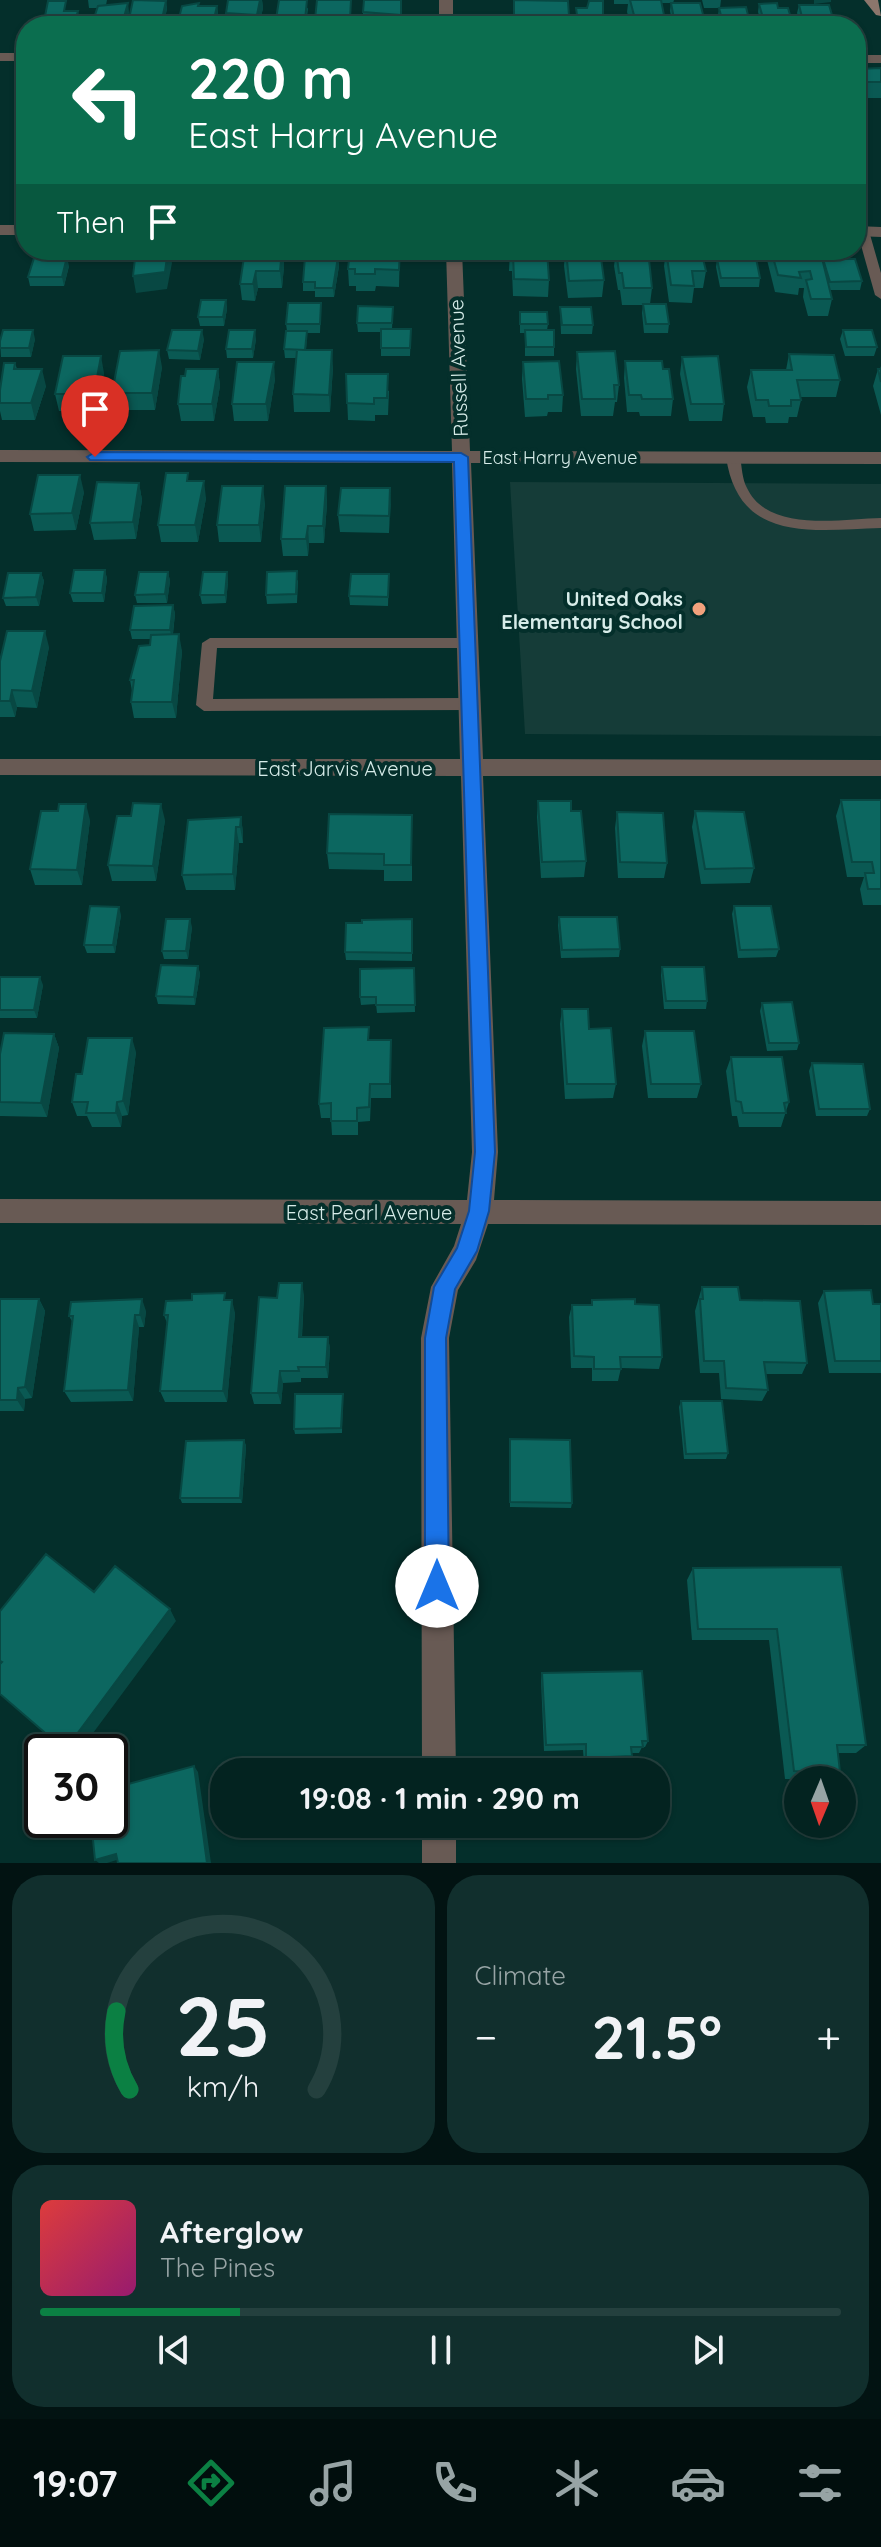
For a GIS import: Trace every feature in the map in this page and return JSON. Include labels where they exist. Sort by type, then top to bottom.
[{"type":"main road","points":[[871,0],[881,12]]},
{"type":"street","name":"Russell Avenue","points":[[439,1758],[435,1338],[445,1287],[466,1251],[479,1211],[485,1152],[454,260]]},
{"type":"street","name":"East Harry Avenue","points":[[0,456],[881,458]]},
{"type":"street","name":"East Jarvis Avenue","points":[[0,767],[881,768]]},
{"type":"street","name":"East Pearl Avenue","points":[[0,1211],[881,1213]]},
{"type":"street","points":[[439,1838],[439,1863]]},
{"type":"lane","points":[[866,249],[881,295]]},
{"type":"lane","points":[[733,457],[740,491],[750,505],[765,515],[813,523],[881,523]]},
{"type":"lane","points":[[468,643],[210,643],[204,705],[469,704]]},
{"type":"shaded area","name":"United Oaks Elementary School","points":[[510,482],[881,484],[881,736],[525,734]]},
{"type":"building","points":[[133,0],[166,1],[163,16],[130,16]]},
{"type":"building","points":[[228,0],[260,0],[257,15],[226,13]]},
{"type":"building","points":[[279,0],[307,0],[305,16],[276,16]]},
{"type":"building","points":[[317,0],[351,0],[350,16],[315,16]]},
{"type":"building","points":[[364,0],[401,0],[401,15],[363,12]]},
{"type":"building","points":[[514,0],[568,1],[569,16],[514,15]]},
{"type":"building","points":[[630,0],[661,0],[664,15],[634,16]]},
{"type":"building","points":[[48,1],[66,1],[64,11],[78,11],[76,16],[45,16]]},
{"type":"building","points":[[589,1],[603,1],[603,16],[577,16],[576,8],[587,8]]},
{"type":"building","points":[[128,3],[124,16],[95,16],[98,6]]},
{"type":"building","points":[[199,3],[198,6],[217,6],[215,16],[180,16],[182,6]]},
{"type":"building","points":[[671,3],[700,3],[703,16],[673,16]]},
{"type":"building","points":[[777,3],[778,8],[788,8],[790,16],[762,16],[759,4]]},
{"type":"building","points":[[799,5],[829,5],[832,16],[802,16]]},
{"type":"building","points":[[746,7],[748,16],[721,16],[719,8]]},
{"type":"building","points":[[881,68],[881,82],[866,82],[866,69]]},
{"type":"building","points":[[33,260],[66,260],[62,277],[28,277]]},
{"type":"building","points":[[135,260],[167,260],[165,272],[133,276]]},
{"type":"building","points":[[244,260],[281,260],[280,271],[256,271],[253,284],[240,284]]},
{"type":"building","points":[[305,260],[338,260],[333,288],[315,288],[315,282],[303,282]]},
{"type":"building","points":[[349,260],[400,260],[399,270],[375,269],[375,274],[355,274],[355,269],[348,269]]},
{"type":"building","points":[[513,260],[548,260],[549,280],[514,279]]},
{"type":"building","points":[[567,260],[601,260],[604,280],[569,281]]},
{"type":"building","points":[[617,260],[649,260],[652,288],[624,288],[622,273],[619,273]]},
{"type":"building","points":[[667,260],[703,260],[706,271],[692,271],[694,286],[671,285]]},
{"type":"building","points":[[717,260],[756,260],[760,278],[721,278]]},
{"type":"building","points":[[774,260],[822,260],[832,299],[811,299],[806,280],[812,279],[810,271],[799,272],[801,278],[778,275]]},
{"type":"building","points":[[823,260],[855,260],[862,281],[830,282]]},
{"type":"building","points":[[201,300],[226,300],[223,317],[198,317]]},
{"type":"building","points":[[288,303],[321,303],[320,324],[286,324]]},
{"type":"building","points":[[643,304],[666,304],[669,324],[646,324]]},
{"type":"building","points":[[358,306],[393,307],[392,323],[357,323]]},
{"type":"building","points":[[560,307],[591,307],[593,325],[562,325]]},
{"type":"building","points":[[520,312],[547,312],[548,324],[520,324]]},
{"type":"building","points":[[381,329],[411,329],[410,348],[381,348]]},
{"type":"building","points":[[3,330],[33,330],[29,348],[0,348]]},
{"type":"building","points":[[172,330],[202,330],[198,351],[167,350]]},
{"type":"building","points":[[229,330],[255,330],[252,349],[226,349]]},
{"type":"building","points":[[525,330],[554,330],[554,347],[526,347]]},
{"type":"building","points":[[843,330],[872,330],[877,347],[847,347]]},
{"type":"building","points":[[286,331],[307,331],[305,350],[284,349]]},
{"type":"building","points":[[159,350],[152,393],[112,393],[120,351]]},
{"type":"building","points":[[297,350],[332,350],[329,395],[293,394]]},
{"type":"building","points":[[615,351],[619,385],[614,385],[615,399],[582,399],[577,352]]},
{"type":"building","points":[[789,354],[834,355],[840,380],[797,380],[801,400],[791,400],[791,406],[769,406],[768,400],[756,400],[751,370],[792,370]]},
{"type":"building","points":[[63,356],[101,356],[94,394],[55,394]]},
{"type":"building","points":[[718,356],[724,404],[691,404],[682,357]]},
{"type":"building","points":[[559,361],[563,395],[526,399],[523,362]]},
{"type":"building","points":[[625,361],[662,361],[663,369],[669,369],[673,399],[642,399],[641,395],[629,395]]},
{"type":"building","points":[[237,362],[274,362],[266,404],[232,404]]},
{"type":"building","points":[[4,363],[15,363],[14,369],[42,369],[31,403],[0,403]]},
{"type":"building","points":[[186,369],[218,369],[212,404],[178,404],[181,376],[185,376]]},
{"type":"building","points":[[346,374],[388,374],[387,398],[374,398],[374,404],[347,403]]},
{"type":"building","points":[[166,473],[188,473],[187,481],[204,481],[195,525],[158,525]]},
{"type":"building","points":[[38,475],[80,475],[72,513],[30,514]]},
{"type":"building","points":[[97,482],[139,483],[133,522],[90,523]]},
{"type":"building","points":[[222,486],[263,486],[259,525],[217,525]]},
{"type":"building","points":[[285,486],[326,486],[323,526],[308,526],[306,539],[281,539]]},
{"type":"building","points":[[341,488],[390,488],[389,516],[338,515]]},
{"type":"building","points":[[74,570],[105,570],[102,593],[70,593]]},
{"type":"building","points":[[297,571],[296,594],[266,595],[267,572]]},
{"type":"building","points":[[139,572],[168,572],[165,594],[135,595]]},
{"type":"building","points":[[203,572],[227,572],[225,595],[200,595]]},
{"type":"building","points":[[8,573],[41,573],[36,597],[3,598]]},
{"type":"building","points":[[351,574],[389,574],[388,597],[349,596]]},
{"type":"building","points":[[173,605],[170,630],[130,630],[134,606]]},
{"type":"building","points":[[7,631],[45,631],[32,691],[12,690],[10,701],[0,701],[0,661]]},
{"type":"building","points":[[179,634],[172,702],[131,702],[134,680],[130,680],[139,646],[150,645],[151,635]]},
{"type":"building","points":[[841,800],[881,800],[881,889],[868,889],[865,873],[874,873],[872,862],[852,862]]},
{"type":"building","points":[[538,801],[571,801],[571,811],[581,811],[586,861],[542,862]]},
{"type":"building","points":[[133,803],[161,804],[153,866],[108,865],[117,816],[131,816]]},
{"type":"building","points":[[59,804],[86,804],[77,870],[30,869],[41,811],[58,811]]},
{"type":"building","points":[[695,811],[744,812],[754,868],[705,869]]},
{"type":"building","points":[[617,812],[663,813],[667,863],[620,862]]},
{"type":"building","points":[[329,814],[412,815],[411,865],[384,865],[384,854],[327,853]]},
{"type":"building","points":[[241,817],[240,827],[236,827],[233,874],[182,875],[188,820]]},
{"type":"building","points":[[90,906],[119,907],[113,945],[84,945]]},
{"type":"building","points":[[734,906],[771,906],[779,949],[740,950]]},
{"type":"building","points":[[559,917],[617,917],[620,949],[562,950]]},
{"type":"building","points":[[166,919],[190,919],[186,951],[162,951]]},
{"type":"building","points":[[412,919],[412,953],[345,952],[346,923]]},
{"type":"building","points":[[161,965],[198,966],[194,997],[156,996]]},
{"type":"building","points":[[662,967],[704,967],[707,1001],[666,1001]]},
{"type":"building","points":[[414,968],[415,1005],[376,1005],[376,997],[360,997],[360,969]]},
{"type":"building","points":[[0,977],[40,977],[34,1010],[0,1010]]},
{"type":"building","points":[[792,1002],[799,1043],[769,1043],[762,1003]]},
{"type":"building","points":[[562,1009],[588,1009],[589,1029],[611,1028],[616,1084],[567,1084]]},
{"type":"building","points":[[369,1027],[368,1040],[391,1040],[390,1084],[370,1084],[369,1107],[357,1108],[357,1121],[331,1121],[331,1103],[319,1104],[324,1028]]},
{"type":"building","points":[[645,1031],[694,1031],[701,1084],[651,1084]]},
{"type":"building","points":[[4,1033],[54,1034],[41,1103],[0,1102],[0,1054]]},
{"type":"building","points":[[88,1038],[132,1038],[123,1101],[117,1102],[116,1113],[86,1113],[88,1102],[72,1102],[76,1074],[82,1074]]},
{"type":"building","points":[[731,1057],[782,1057],[789,1102],[784,1103],[786,1113],[743,1113],[741,1102],[736,1101]]},
{"type":"building","points":[[812,1063],[863,1064],[870,1109],[819,1109]]},
{"type":"building","points":[[279,1283],[302,1283],[299,1337],[328,1337],[326,1367],[298,1367],[299,1371],[280,1371],[278,1393],[251,1393],[259,1297],[277,1298]]},
{"type":"building","points":[[702,1287],[738,1287],[740,1300],[800,1301],[807,1363],[764,1362],[768,1390],[726,1388],[724,1361],[704,1361]]},
{"type":"building","points":[[871,1290],[873,1304],[881,1304],[881,1361],[835,1361],[824,1291]]},
{"type":"building","points":[[225,1293],[224,1300],[232,1300],[223,1391],[160,1391],[168,1315],[164,1315],[166,1301],[192,1300],[192,1294]]},
{"type":"building","points":[[0,1299],[39,1299],[25,1387],[18,1388],[17,1400],[0,1400]]},
{"type":"building","points":[[142,1299],[140,1315],[135,1315],[128,1390],[64,1391],[73,1316],[69,1316],[71,1302]]},
{"type":"building","points":[[635,1299],[635,1304],[659,1305],[662,1357],[620,1357],[621,1369],[594,1369],[594,1357],[574,1356],[572,1305],[592,1305],[592,1300]]},
{"type":"building","points":[[295,1394],[343,1394],[341,1428],[294,1429]]},
{"type":"building","points":[[681,1401],[722,1401],[728,1453],[686,1454]]},
{"type":"building","points":[[510,1439],[570,1440],[572,1503],[510,1502]]},
{"type":"building","points":[[244,1440],[240,1498],[180,1498],[186,1441]]},
{"type":"building","points":[[46,1554],[94,1592],[115,1566],[170,1609],[77,1734],[46,1734],[0,1694],[0,1611]]},
{"type":"building","points":[[841,1567],[866,1745],[837,1745],[839,1766],[793,1766],[777,1629],[698,1629],[693,1568]]},
{"type":"building","points":[[642,1671],[648,1741],[642,1741],[643,1747],[631,1747],[632,1756],[586,1758],[586,1744],[546,1745],[542,1673]]},
{"type":"building","points":[[194,1766],[207,1863],[118,1863],[116,1854],[95,1860],[93,1838],[128,1838],[128,1784]]},
{"type":"place","name":"United Oaks Elementary School","points":[[699,609]]},
{"type":"route","points":[[95,457],[461,457],[485,1152],[479,1211],[466,1251],[445,1287],[435,1338],[437,1586]]}]
